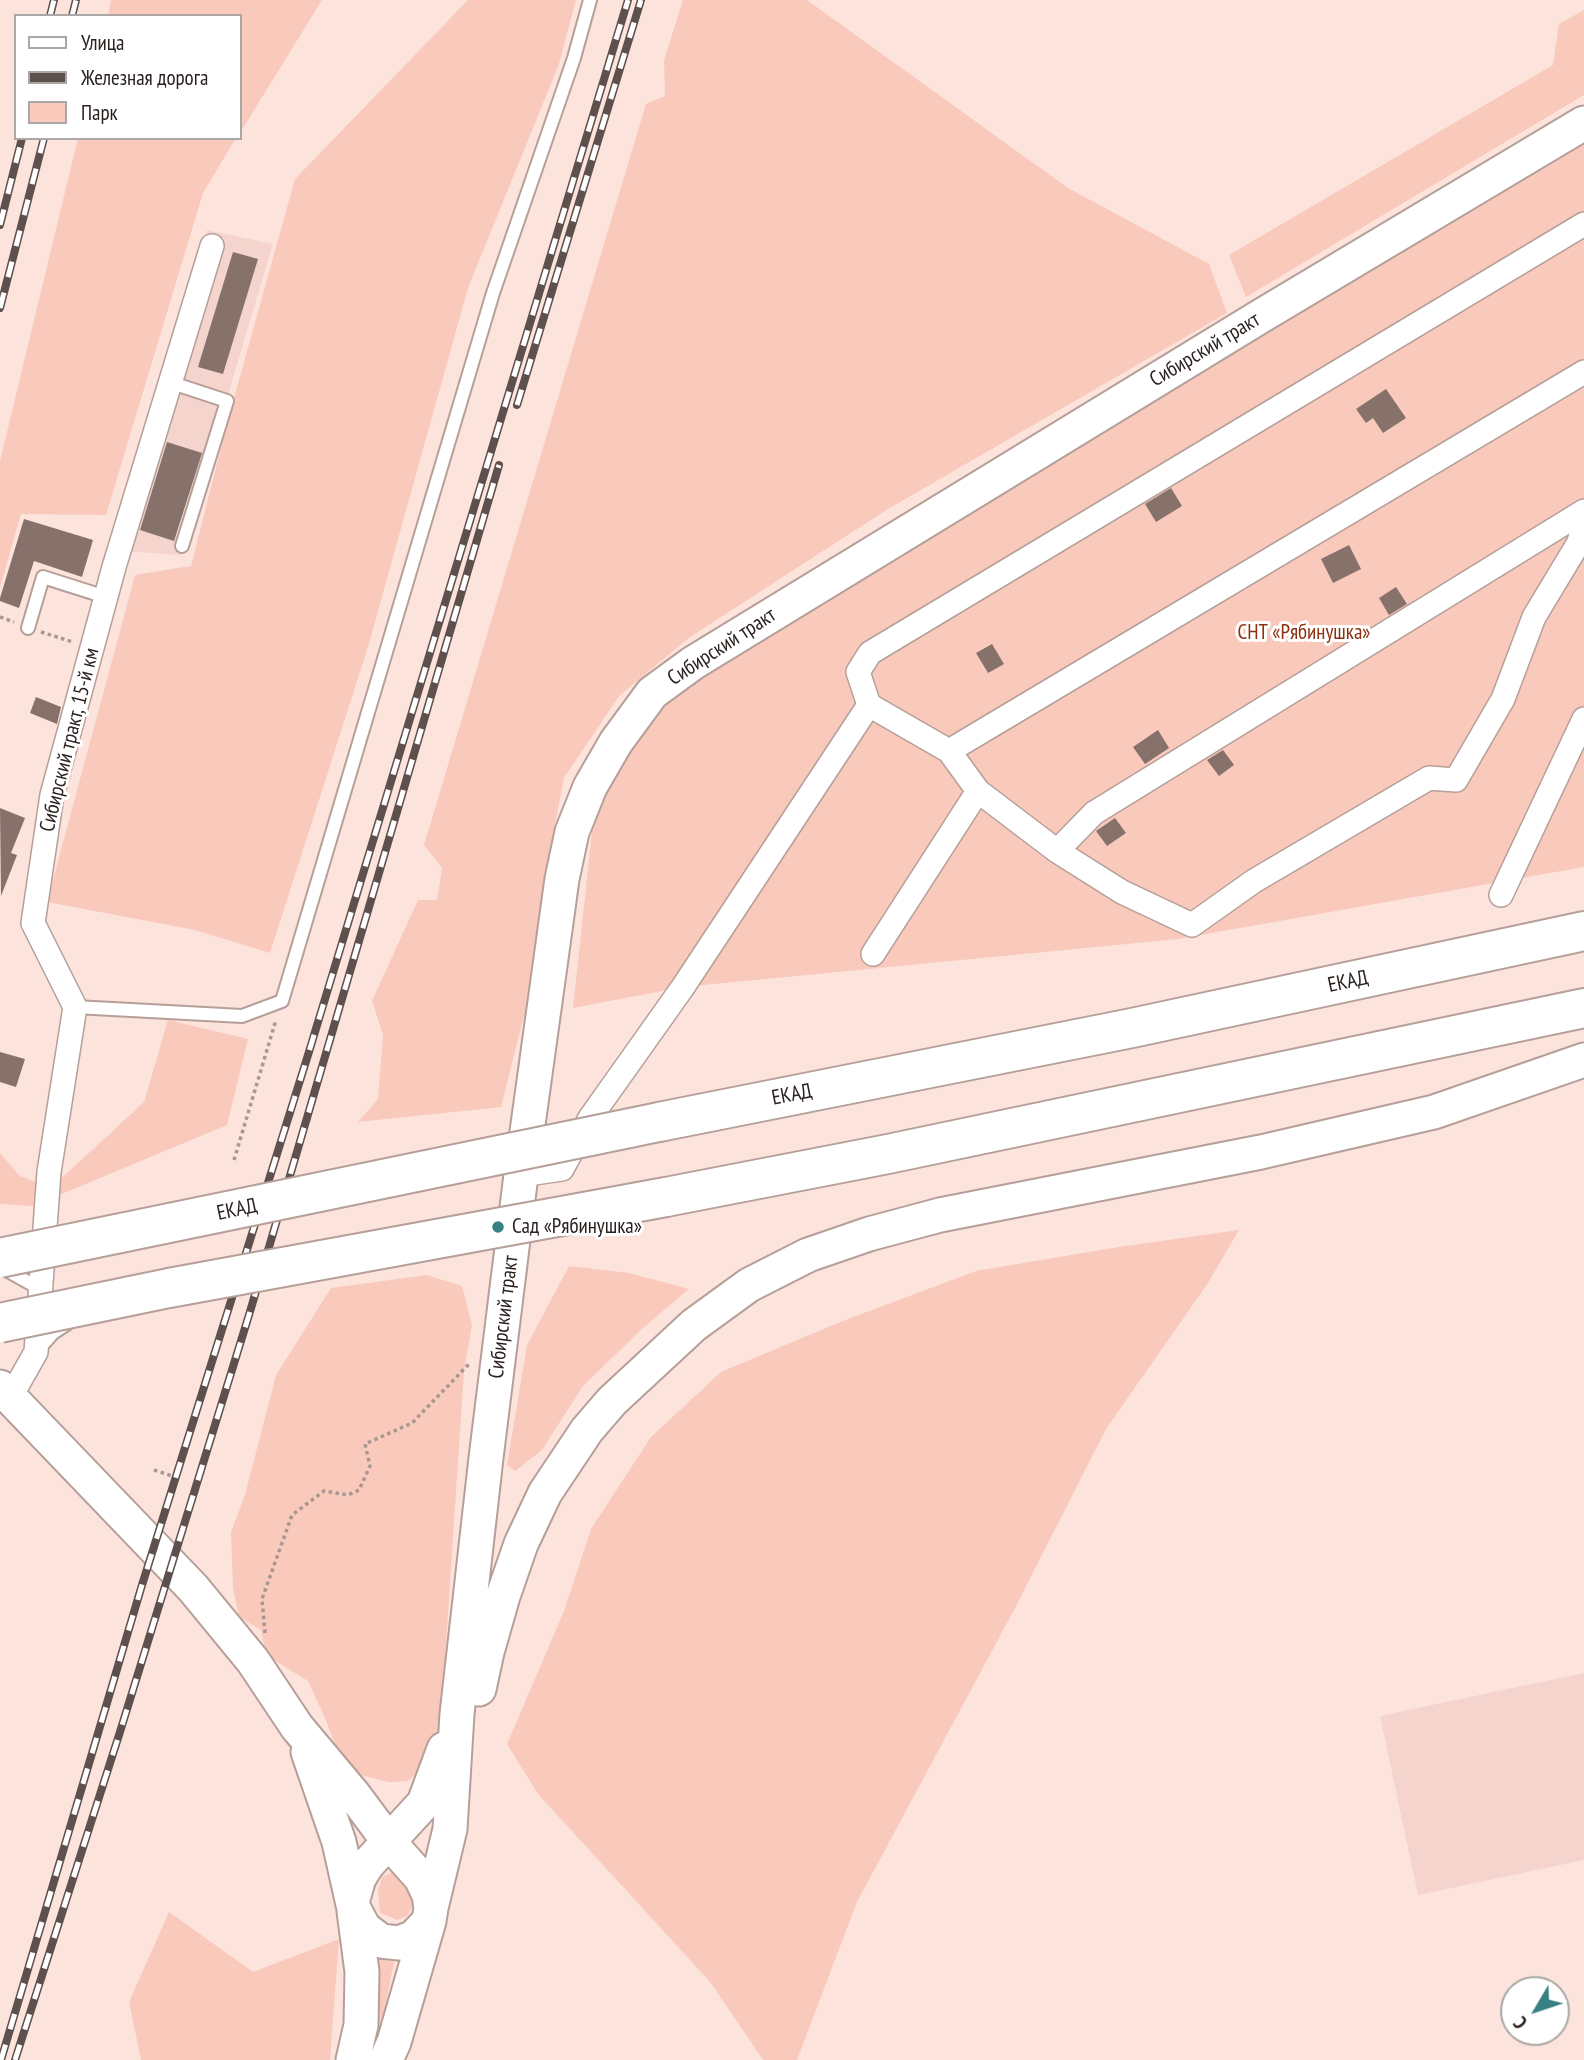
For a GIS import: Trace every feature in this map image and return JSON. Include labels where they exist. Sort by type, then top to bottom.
[{"type":"highway","name":"ЕКАД","points":[[0,1258],[659,1122],[1118,1031],[1584,931]]},
{"type":"highway","points":[[0,1323],[169,1288],[888,1154],[1584,1008]]},
{"type":"main road","name":"Сибирский тракт","points":[[386,2060],[394,2042],[430,1915],[450,1829],[457,1714],[521,1175],[562,879],[572,832],[601,764],[652,693],[705,655],[1249,323],[1584,123]]},
{"type":"main road","points":[[450,1829],[487,1651],[522,1544],[545,1493],[587,1430],[612,1401],[694,1325],[749,1285],[808,1255],[928,1218],[1261,1152],[1434,1112],[1584,1060]]},
{"type":"main road","points":[[5,1393],[193,1588],[253,1661],[297,1727],[354,1795],[389,1857],[425,1886],[430,1915],[410,1940],[391,1944],[377,1939],[368,1932],[353,1904],[339,1842],[297,1727]]},
{"type":"main road","name":"Сибирский тракт","points":[[353,2060],[361,2025],[362,1972],[353,1904],[359,1878],[389,1857],[424,1803],[457,1714]]},
{"type":"main road","points":[[354,1795],[379,1808],[398,1808],[415,1798],[435,1775]]},
{"type":"street","points":[[1584,224],[870,653],[858,672],[869,705],[949,751],[978,791],[1058,851],[1122,892],[1192,925],[1254,881],[1429,778],[1456,780],[1503,699],[1534,617],[1578,544],[1584,527]]},
{"type":"street","name":"Сибирский тракт, 15-й км","points":[[75,1007],[33,923],[52,795],[106,597],[212,246]]},
{"type":"street","points":[[949,751],[1584,372]]},
{"type":"street","points":[[1058,851],[1094,813],[1584,511]]},
{"type":"street","points":[[521,1175],[562,1169],[590,1118],[683,988],[869,705]]},
{"type":"street","points":[[1501,895],[1584,719]]},
{"type":"street","points":[[873,954],[978,791]]},
{"type":"street","points":[[5,1393],[36,1352],[48,1172],[75,1007]]},
{"type":"lane","points":[[75,1007],[242,1016],[282,1001],[493,293],[574,58],[590,0]]},
{"type":"lane","points":[[169,382],[227,401],[182,546]]},
{"type":"lane","points":[[28,628],[43,577],[106,597]]},
{"type":"lane","points":[[0,1266],[42,1290]]},
{"type":"lane","points":[[36,1352],[53,1333],[113,1296]]},
{"type":"path","points":[[0,617],[92,648]]},
{"type":"path","points":[[234,1160],[282,1001]]},
{"type":"path","points":[[265,1644],[262,1599],[292,1515],[324,1492],[348,1495],[359,1490],[370,1466],[365,1444],[412,1423],[476,1355]]},
{"type":"path","points":[[154,1470],[175,1477]]},
{"type":"shaded area","points":[[207,230],[273,244],[180,555],[108,550]]},
{"type":"shaded area","points":[[1584,1673],[1584,1860],[1418,1895],[1380,1716]]},
{"type":"green space","points":[[111,0],[322,0],[242,130],[242,14],[108,14]]},
{"type":"green space","points":[[468,0],[576,0],[559,64],[468,288],[368,647],[270,953],[195,930],[47,902],[135,575],[191,566],[229,416],[295,179]]},
{"type":"green space","points":[[683,0],[807,0],[1068,188],[1209,264],[1227,313],[888,509],[690,637],[619,696],[564,778],[544,881],[533,980],[501,1107],[358,1122],[378,1099],[383,1035],[372,1001],[418,900],[437,900],[442,868],[424,845],[646,104],[665,96],[664,60]]},
{"type":"green space","points":[[1584,10],[1584,95],[1246,297],[1229,255],[1553,65],[1559,24]]},
{"type":"green space","name":"СНТ «Рябинушка»","points":[[1584,139],[1584,867],[1178,939],[683,987],[573,1008],[596,794],[642,725],[687,679]]},
{"type":"green space","points":[[78,140],[235,140],[203,193],[106,515],[21,514],[0,587],[0,461]]},
{"type":"green space","points":[[168,1020],[248,1039],[227,1125],[33,1206],[0,1204],[0,1153],[20,1176],[51,1188],[144,1102]]},
{"type":"green space","points":[[1239,1230],[1208,1283],[1106,1429],[1015,1608],[857,1902],[797,2060],[763,2060],[711,1983],[538,1794],[507,1744],[564,1611],[591,1529],[651,1437],[721,1372],[840,1322],[976,1271]]},
{"type":"green space","points":[[569,1266],[629,1273],[689,1289],[643,1328],[583,1386],[542,1450],[515,1471],[507,1465],[527,1345]]},
{"type":"green space","points":[[427,1275],[462,1286],[472,1325],[464,1371],[445,1660],[448,1725],[430,1765],[407,1781],[389,1782],[364,1776],[341,1762],[308,1681],[266,1655],[261,1630],[239,1617],[233,1588],[231,1532],[245,1495],[276,1375],[331,1288]]},
{"type":"green space","points":[[395,1871],[413,1895],[412,1908],[407,1916],[397,1920],[380,1913],[378,1892],[382,1877]]},
{"type":"green space","points":[[169,1912],[253,1972],[339,1939],[330,2060],[141,2060],[129,2002]]},
{"type":"green space","points":[[373,1958],[394,1962],[384,2012],[367,2049]]},
{"type":"building","points":[[233,252],[258,259],[223,374],[198,367]]},
{"type":"building","points":[[1386,389],[1406,418],[1383,433],[1373,418],[1366,423],[1356,409]]},
{"type":"building","points":[[167,442],[202,453],[174,541],[140,530]]},
{"type":"building","points":[[1171,488],[1182,506],[1156,522],[1145,504]]},
{"type":"building","points":[[24,519],[93,540],[82,577],[34,561],[19,608],[0,601],[0,598]]},
{"type":"building","points":[[1349,545],[1361,569],[1333,583],[1321,559]]},
{"type":"building","points":[[1396,587],[1407,604],[1389,615],[1379,598]]},
{"type":"building","points":[[992,644],[1004,664],[988,673],[976,653]]},
{"type":"building","points":[[36,697],[61,707],[57,724],[30,713]]},
{"type":"building","points":[[1158,730],[1169,748],[1145,764],[1133,747]]},
{"type":"building","points":[[1223,750],[1234,765],[1219,776],[1207,760]]},
{"type":"building","points":[[0,808],[25,818],[11,853],[17,855],[1,896]]},
{"type":"building","points":[[1115,818],[1126,833],[1107,846],[1096,831]]},
{"type":"building","points":[[0,1052],[25,1059],[16,1087],[0,1082]]},
{"type":"railway","points":[[50,14],[54,0]]},
{"type":"railway","points":[[72,14],[76,0]]},
{"type":"railway","points":[[1,2060],[142,1585],[308,1055],[628,0]]},
{"type":"railway","points":[[517,405],[641,0]]},
{"type":"railway","points":[[0,225],[21,140]]},
{"type":"railway","points":[[0,308],[43,140]]},
{"type":"railway","points":[[15,2060],[249,1315],[499,465]]},
{"type":"place","name":"Сад «Рябинушка»","points":[[498,1227]]}]
